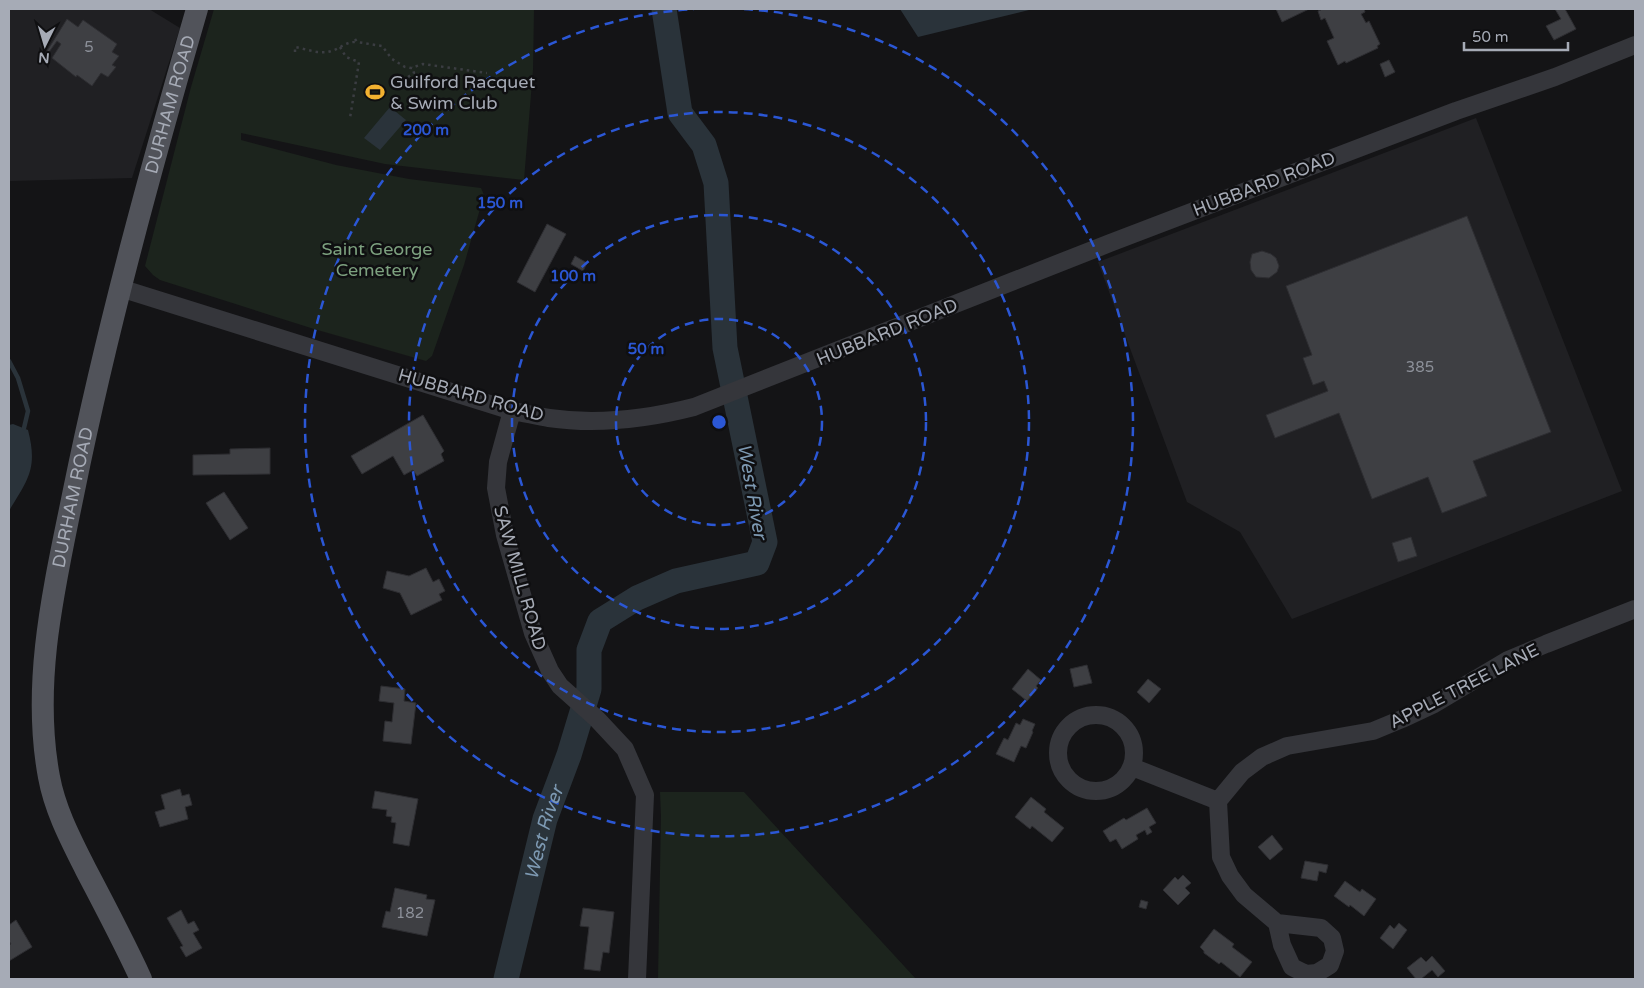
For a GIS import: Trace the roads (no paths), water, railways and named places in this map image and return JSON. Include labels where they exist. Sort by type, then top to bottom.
[{"type":"main road","name":"DURHAM ROAD","points":[[141,979],[62,820],[49,778],[43,727],[42,675],[53,591],[90,412],[152,163],[197,9]]},
{"type":"street","name":"HUBBARD ROAD","points":[[120,288],[512,411],[550,419],[596,421],[624,420],[662,415],[694,407],[1110,243],[1456,111],[1555,78],[1635,45]]},
{"type":"street","name":"SAW MILL ROAD","points":[[512,411],[498,464],[496,488],[500,512],[533,633],[550,671],[560,686],[597,719],[625,749],[645,795],[637,979]]},
{"type":"street","name":"APPLE TREE LANE","points":[[1218,801],[1242,772],[1262,757],[1287,746],[1373,731],[1434,704],[1508,660],[1635,609]]},
{"type":"street","points":[[1089,716],[1104,716],[1118,722],[1131,737],[1134,753],[1132,767],[1126,778],[1109,789],[1096,792],[1080,788],[1066,778],[1059,765],[1057,751],[1062,735],[1074,722],[1089,716]]},
{"type":"street","points":[[1132,767],[1218,801],[1221,857],[1230,876],[1244,895],[1277,923]]},
{"type":"waterway","name":"West River","points":[[506,979],[545,819],[569,755],[589,689],[589,650],[600,621],[637,598],[676,581],[757,563],[765,542],[725,348],[716,183],[704,145],[680,113],[664,9]]},
{"type":"waterway","points":[[9,361],[18,378],[28,411],[24,428]]},
{"type":"place","name":"Guilford Racquet & Swim Club","points":[[375,92]]},
{"type":"park label","name":"Saint George Cemetery","points":[[377,259]]}]
